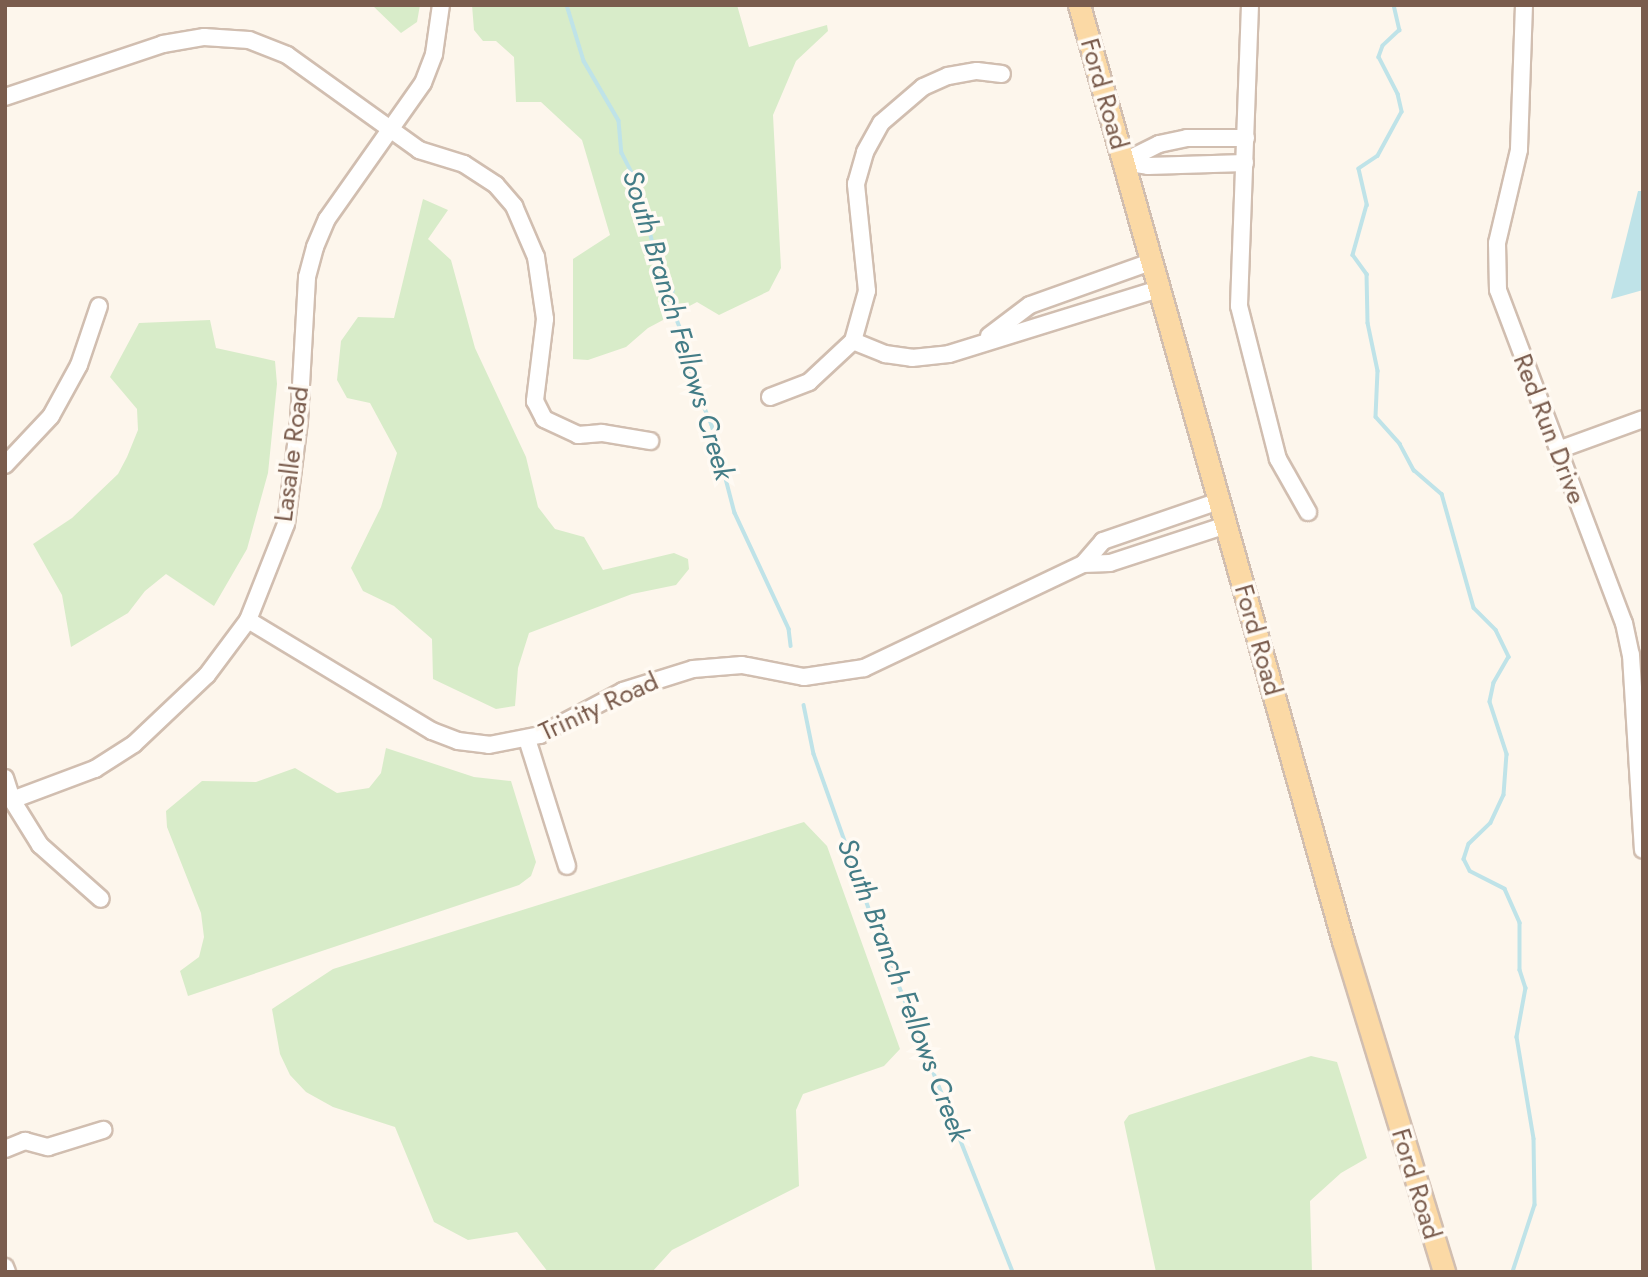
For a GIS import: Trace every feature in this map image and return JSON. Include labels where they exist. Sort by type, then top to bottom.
[{"type":"main road","name":"Ford Road","points":[[1079,5],[1394,1113],[1444,1272]]},
{"type":"street","name":"Lasalle Road","points":[[12,800],[95,769],[134,744],[207,675],[248,620],[286,524],[299,421],[307,277],[315,247],[327,219],[393,128],[428,71],[442,5]]},
{"type":"street","points":[[1250,5],[1241,322],[1278,459],[1308,512]]},
{"type":"street","name":"Red Run Drive","points":[[1524,5],[1519,150],[1497,243],[1496,273],[1503,307],[1623,623],[1639,708],[1643,849]]},
{"type":"street","points":[[5,97],[163,44],[229,38],[287,55],[393,128],[419,150],[464,164],[496,185],[528,232],[545,319],[534,377],[535,401],[544,419],[559,430],[578,435],[602,433],[650,440]]},
{"type":"street","points":[[770,397],[809,382],[853,341],[867,291],[856,184],[870,142],[881,123],[923,87],[977,71],[1002,74]]},
{"type":"street","points":[[1124,162],[1159,144],[1187,138],[1246,138]]},
{"type":"street","points":[[1124,162],[1148,166],[1245,163]]},
{"type":"street","points":[[978,344],[1049,297],[1151,262]]},
{"type":"street","points":[[853,341],[885,354],[912,358],[978,344],[1159,289]]},
{"type":"street","points":[[1049,297],[1055,320]]},
{"type":"street","points":[[5,465],[51,416],[79,365],[99,306]]},
{"type":"street","points":[[1558,450],[1643,419]]},
{"type":"street","name":"Trinity Road","points":[[1083,564],[1103,541],[1219,501]]},
{"type":"street","name":"Trinity Road","points":[[248,620],[446,737],[489,745],[527,739],[623,691],[693,669],[742,665],[804,677],[864,668],[1083,564],[1110,562],[1226,524]]},
{"type":"street","points":[[527,739],[567,866]]},
{"type":"street","points":[[5,778],[12,800],[40,845],[102,899]]},
{"type":"street","points":[[5,1149],[25,1141],[48,1147],[103,1130]]},
{"type":"green space","points":[[372,5],[420,5],[417,22],[401,33]]},
{"type":"green space","points":[[472,5],[737,5],[749,47],[827,25],[828,31],[796,61],[773,115],[781,268],[769,291],[719,315],[697,302],[648,328],[626,347],[588,360],[573,359],[573,259],[610,235],[582,140],[541,102],[516,102],[514,57],[496,41],[483,41],[474,30]]},
{"type":"green space","points":[[423,199],[448,210],[428,239],[451,260],[475,348],[526,457],[538,507],[555,529],[584,537],[603,570],[674,553],[688,559],[689,569],[676,585],[632,594],[529,633],[518,668],[515,706],[496,709],[433,679],[432,639],[394,606],[363,591],[351,568],[381,507],[397,453],[370,403],[347,398],[337,380],[341,341],[358,317],[394,318]]},
{"type":"green space","points":[[210,320],[216,348],[275,361],[277,384],[268,473],[247,549],[214,606],[166,574],[145,591],[128,613],[71,647],[62,595],[33,544],[72,518],[118,474],[127,457],[138,430],[137,409],[110,377],[139,323]]},
{"type":"green space","points":[[386,748],[474,777],[511,781],[536,862],[531,876],[519,885],[188,996],[180,971],[199,957],[204,937],[201,913],[167,827],[166,811],[202,781],[256,782],[295,768],[337,793],[369,788],[381,773]]},
{"type":"green space","points":[[804,822],[827,846],[900,1049],[884,1066],[803,1094],[796,1110],[799,1186],[672,1250],[652,1272],[548,1272],[517,1232],[468,1240],[434,1222],[395,1127],[333,1107],[306,1092],[290,1075],[280,1054],[272,1009],[333,969]]},
{"type":"green space","points":[[1311,1056],[1337,1062],[1367,1158],[1341,1173],[1310,1201],[1312,1272],[1156,1272],[1124,1122],[1129,1115]]},
{"type":"water","points":[[1638,191],[1643,191],[1643,290],[1611,299]]},
{"type":"waterway","name":"South Branch Fellows Creek","points":[[567,5],[584,61],[619,121],[622,153],[639,187],[659,268],[673,291],[671,305],[684,338],[690,373],[712,425],[735,513],[789,629],[791,646]]},
{"type":"waterway","points":[[1394,5],[1400,30],[1383,46],[1379,57],[1398,94],[1402,112],[1378,156],[1359,169],[1367,205],[1353,255],[1367,274],[1368,323],[1378,371],[1376,417],[1400,444],[1414,470],[1442,494],[1474,608],[1496,630],[1509,657],[1494,683],[1490,702],[1507,754],[1504,795],[1491,823],[1469,844],[1464,859],[1470,871],[1505,889],[1520,923],[1520,970],[1526,988],[1517,1037],[1534,1139],[1535,1205],[1513,1272]]},
{"type":"waterway","name":"South Branch Fellows Creek","points":[[804,705],[814,754],[873,920],[1013,1272]]}]
